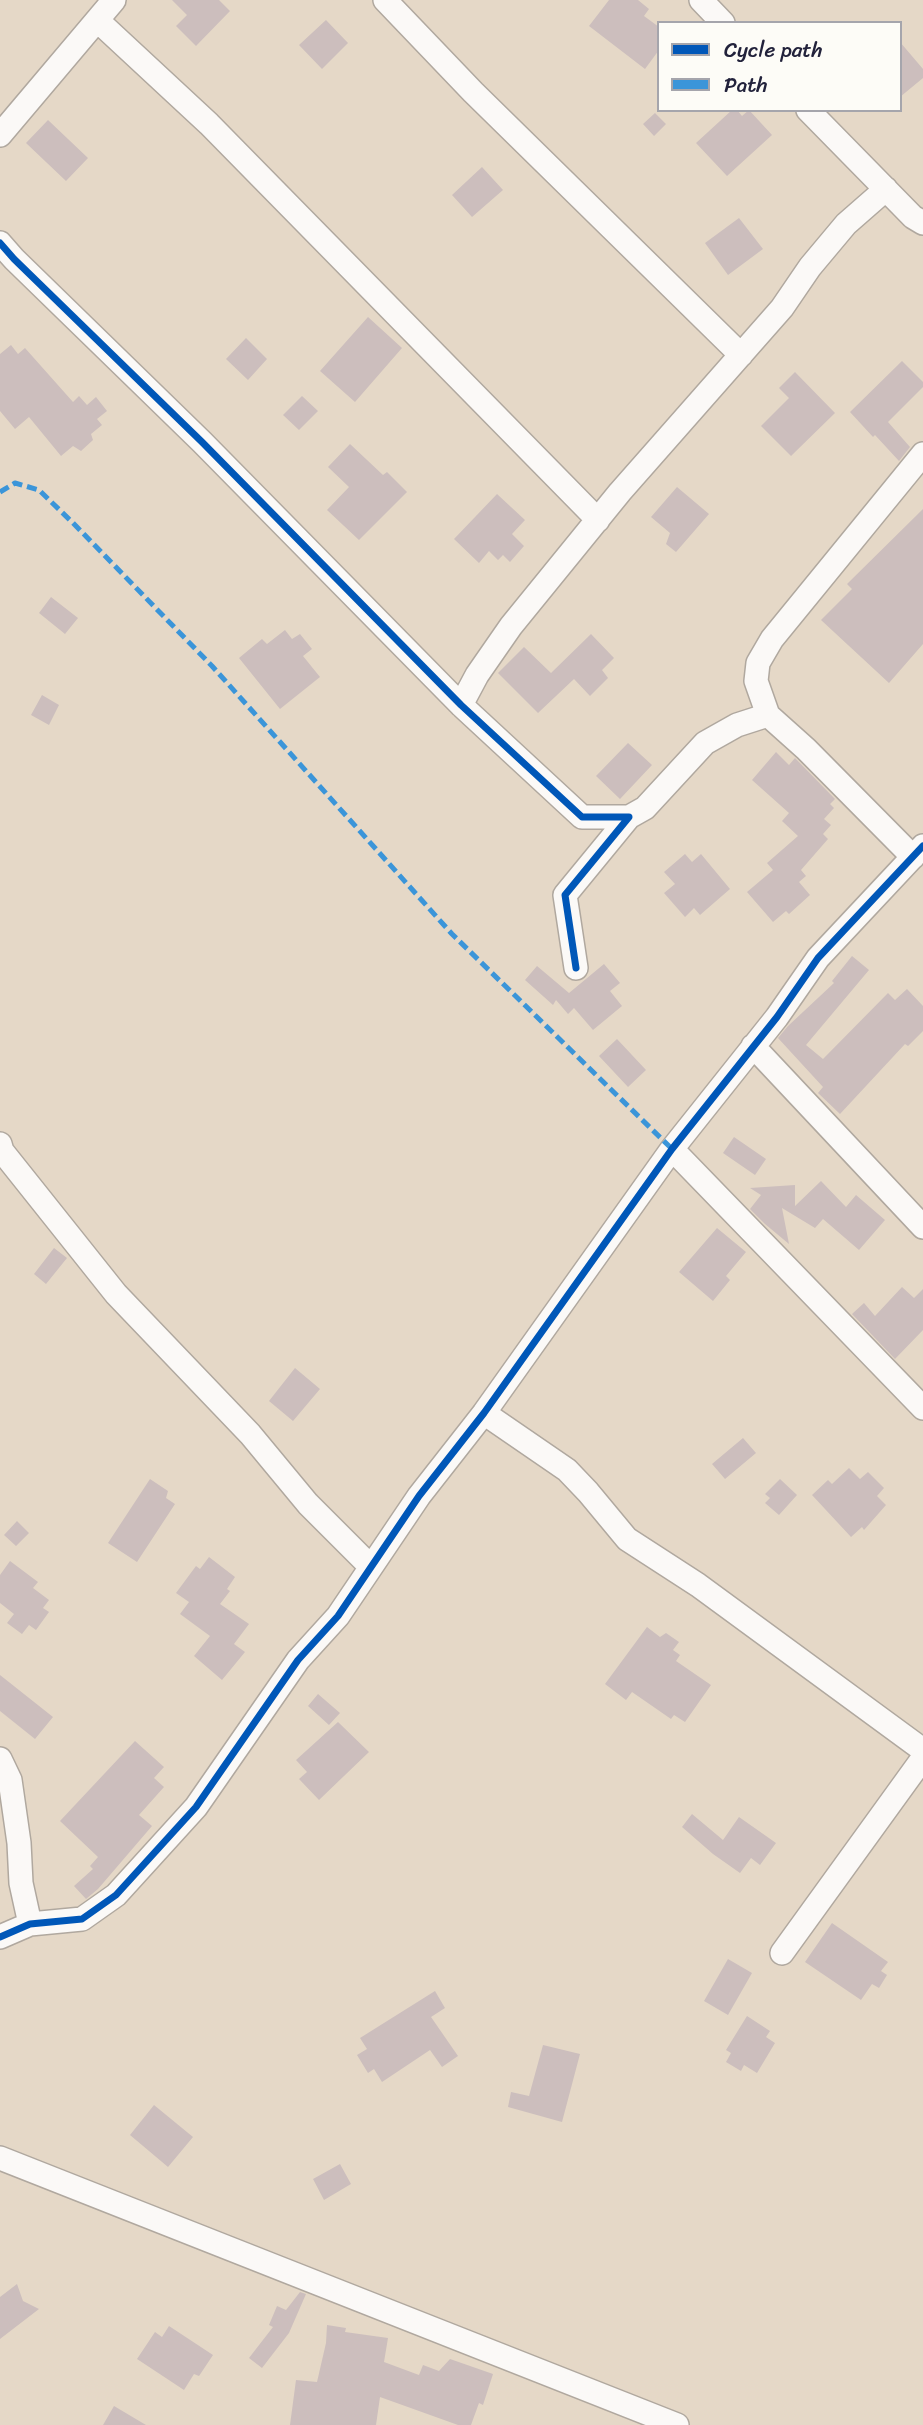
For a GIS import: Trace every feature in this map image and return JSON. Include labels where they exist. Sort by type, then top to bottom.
[{"type":"street","points":[[0,135],[114,0]]},
{"type":"street","points":[[385,0],[473,92],[741,355]]},
{"type":"street","points":[[701,0],[721,21]]},
{"type":"street","points":[[97,20],[209,124],[598,520]]},
{"type":"street","points":[[810,112],[913,217],[923,223]]},
{"type":"street","points":[[461,705],[477,675],[511,626],[598,520],[782,308],[810,267],[846,224],[886,189]]},
{"type":"street","points":[[0,243],[14,260],[202,442],[461,705],[582,817],[629,817]]},
{"type":"street","points":[[0,1937],[30,1924],[82,1919],[116,1895],[197,1807],[298,1660],[338,1616],[419,1496],[484,1413],[671,1149],[777,1017],[818,958],[918,851],[768,715],[756,681],[758,663],[772,639],[923,454]]},
{"type":"street","points":[[576,968],[565,895],[629,817],[645,808],[705,743],[737,725],[768,715]]},
{"type":"street","points":[[753,1046],[923,1226]]},
{"type":"street","points":[[0,1144],[2,1151],[116,1294],[250,1434],[308,1504],[371,1567]]},
{"type":"street","points":[[671,1149],[923,1408]]},
{"type":"street","points":[[484,1413],[567,1470],[627,1539],[698,1585],[923,1750]]},
{"type":"street","points":[[782,1953],[923,1758]]},
{"type":"street","points":[[0,1759],[10,1780],[19,1843],[21,1883],[30,1924]]},
{"type":"street","points":[[0,2158],[677,2425]]},
{"type":"building","points":[[172,0],[219,0],[230,11],[196,46],[176,26],[187,15]]},
{"type":"building","points":[[609,0],[638,0],[649,9],[644,16],[657,26],[657,53],[645,69],[589,26]]},
{"type":"building","points":[[326,20],[348,43],[322,69],[299,45]]},
{"type":"building","points":[[902,44],[923,69],[923,78],[902,95]]},
{"type":"building","points":[[730,112],[739,112],[742,116],[751,112],[772,135],[727,176],[696,143]]},
{"type":"building","points":[[655,113],[666,124],[654,136],[643,124]]},
{"type":"building","points":[[48,120],[88,158],[66,181],[26,143]]},
{"type":"building","points":[[482,167],[503,190],[472,217],[452,195]]},
{"type":"building","points":[[739,218],[763,249],[728,275],[705,243]]},
{"type":"building","points":[[368,317],[402,348],[355,402],[320,371]]},
{"type":"building","points":[[246,338],[267,359],[248,380],[226,359]]},
{"type":"building","points":[[11,345],[18,354],[25,348],[73,402],[79,396],[87,405],[96,397],[107,411],[97,419],[102,425],[91,434],[93,440],[81,451],[73,446],[61,456],[29,417],[15,429],[0,411],[0,354]]},
{"type":"building","points":[[902,361],[923,382],[923,387],[888,422],[910,447],[899,461],[850,412]]},
{"type":"building","points":[[795,372],[835,413],[791,456],[761,426],[789,398],[779,388]]},
{"type":"building","points":[[302,396],[318,411],[299,430],[283,415]]},
{"type":"building","points":[[350,444],[383,475],[387,472],[407,492],[359,540],[327,510],[349,487],[328,467]]},
{"type":"building","points":[[677,487],[709,514],[676,552],[666,544],[670,533],[651,517]]},
{"type":"building","points":[[497,494],[525,520],[512,534],[524,546],[510,562],[503,555],[498,560],[489,551],[479,563],[454,539]]},
{"type":"building","points":[[923,509],[923,644],[889,683],[821,620],[852,589],[847,584]]},
{"type":"building","points":[[51,597],[78,618],[65,634],[39,613]]},
{"type":"building","points":[[285,630],[292,639],[300,634],[312,649],[303,656],[320,677],[280,709],[239,658],[262,639],[267,644]]},
{"type":"building","points":[[591,634],[614,658],[602,670],[608,678],[590,696],[574,679],[538,713],[498,673],[524,647],[551,673]]},
{"type":"building","points":[[42,695],[59,705],[49,725],[31,715]]},
{"type":"building","points":[[628,743],[652,765],[620,799],[596,776]]},
{"type":"building","points":[[776,752],[789,765],[795,758],[835,799],[830,804],[834,808],[824,819],[831,825],[823,834],[828,839],[801,870],[806,876],[799,882],[810,895],[789,914],[786,911],[773,922],[747,892],[773,870],[767,863],[798,836],[782,821],[789,813],[752,780]]},
{"type":"building","points":[[685,854],[692,862],[701,854],[730,889],[700,915],[694,908],[685,917],[664,893],[675,884],[664,872]]},
{"type":"building","points":[[852,956],[869,970],[806,1045],[823,1059],[888,993],[895,1000],[907,989],[923,1006],[923,1031],[908,1046],[905,1044],[840,1114],[818,1093],[823,1087],[778,1038],[834,983],[832,981]]},
{"type":"building","points":[[604,964],[620,983],[610,991],[622,1006],[593,1030],[574,1008],[568,1014],[556,1000],[553,1005],[525,980],[537,966],[569,993]]},
{"type":"building","points":[[617,1039],[646,1070],[628,1087],[599,1056]]},
{"type":"building","points":[[734,1137],[766,1159],[755,1175],[723,1153]]},
{"type":"building","points":[[821,1181],[846,1207],[856,1195],[885,1220],[859,1250],[823,1219],[815,1228],[782,1208],[789,1244],[750,1209],[761,1195],[750,1188],[795,1185],[795,1206]]},
{"type":"building","points":[[717,1228],[746,1252],[726,1276],[730,1280],[713,1301],[679,1272]]},
{"type":"building","points":[[54,1248],[67,1258],[46,1284],[34,1274]]},
{"type":"building","points":[[902,1287],[914,1298],[923,1289],[923,1330],[895,1359],[852,1314],[864,1303],[875,1316]]},
{"type":"building","points":[[295,1368],[320,1389],[293,1421],[269,1401]]},
{"type":"building","points":[[743,1438],[756,1453],[725,1479],[712,1464]]},
{"type":"building","points":[[849,1468],[860,1479],[868,1472],[884,1488],[877,1496],[886,1505],[864,1530],[862,1527],[851,1537],[812,1495],[828,1480],[832,1484]]},
{"type":"building","points":[[150,1479],[168,1491],[166,1498],[175,1504],[137,1562],[108,1543]]},
{"type":"building","points":[[780,1479],[797,1495],[779,1515],[765,1503],[770,1498],[765,1494]]},
{"type":"building","points":[[17,1521],[29,1533],[16,1546],[4,1535]]},
{"type":"building","points":[[209,1557],[235,1577],[227,1589],[230,1591],[220,1604],[249,1624],[234,1644],[245,1652],[222,1680],[194,1656],[210,1636],[180,1614],[189,1602],[176,1593],[196,1566],[200,1569]]},
{"type":"building","points":[[10,1561],[38,1582],[33,1588],[49,1600],[43,1608],[49,1612],[36,1630],[29,1625],[22,1634],[7,1623],[14,1614],[0,1603],[0,1575]]},
{"type":"building","points":[[647,1627],[660,1637],[666,1633],[679,1642],[673,1650],[680,1655],[676,1661],[711,1685],[685,1722],[674,1715],[671,1719],[632,1692],[626,1700],[605,1684]]},
{"type":"building","points":[[0,1675],[53,1717],[35,1739],[0,1711]]},
{"type":"building","points":[[318,1694],[340,1713],[329,1725],[308,1706]]},
{"type":"building","points":[[338,1722],[369,1752],[319,1800],[299,1779],[307,1772],[296,1760]]},
{"type":"building","points":[[135,1741],[164,1767],[154,1778],[164,1787],[139,1815],[152,1826],[98,1889],[86,1899],[74,1886],[93,1869],[90,1866],[98,1857],[60,1821]]},
{"type":"building","points":[[692,1814],[723,1840],[739,1817],[776,1843],[760,1865],[751,1858],[740,1873],[682,1827]]},
{"type":"building","points":[[832,1923],[888,1962],[881,1971],[887,1975],[879,1988],[872,1984],[861,2000],[805,1962]]},
{"type":"building","points":[[728,1959],[752,1973],[728,2015],[704,2001]]},
{"type":"building","points":[[435,1991],[445,2008],[431,2017],[458,2056],[442,2067],[430,2050],[382,2082],[374,2069],[368,2073],[357,2055],[367,2049],[360,2038]]},
{"type":"building","points":[[747,2016],[770,2031],[766,2037],[775,2043],[757,2073],[744,2065],[741,2071],[726,2062],[731,2053],[726,2050]]},
{"type":"building","points":[[543,2045],[580,2054],[562,2122],[508,2107],[511,2092],[529,2096]]},
{"type":"building","points":[[154,2105],[193,2137],[168,2167],[130,2135]]},
{"type":"building","points":[[340,2164],[351,2184],[324,2200],[313,2179]]},
{"type":"building","points":[[17,2284],[23,2301],[39,2309],[0,2339],[0,2297]]},
{"type":"building","points":[[300,2292],[306,2294],[289,2333],[262,2368],[249,2358],[273,2327],[269,2325],[277,2306],[286,2310]]},
{"type":"building","points":[[327,2325],[346,2328],[345,2332],[388,2338],[384,2362],[419,2375],[423,2365],[439,2371],[450,2359],[493,2374],[483,2405],[479,2403],[471,2425],[458,2425],[380,2397],[376,2425],[290,2425],[296,2380],[317,2382],[326,2343]]},
{"type":"building","points":[[169,2326],[213,2355],[199,2376],[194,2374],[184,2390],[137,2359],[155,2332],[162,2337]]},
{"type":"building","points":[[114,2406],[146,2425],[103,2425]]},
{"type":"marked path","points":[[0,492],[15,483],[39,490],[73,523],[212,666],[452,934],[672,1149]]},
{"type":"cycle path","points":[[0,243],[202,442],[461,705],[582,817],[629,817],[565,895],[576,968]]},
{"type":"cycle path","points":[[0,1937],[30,1924],[82,1919],[116,1895],[196,1807],[298,1660],[338,1616],[419,1496],[484,1413],[672,1149],[777,1017],[818,958],[923,846]]}]
